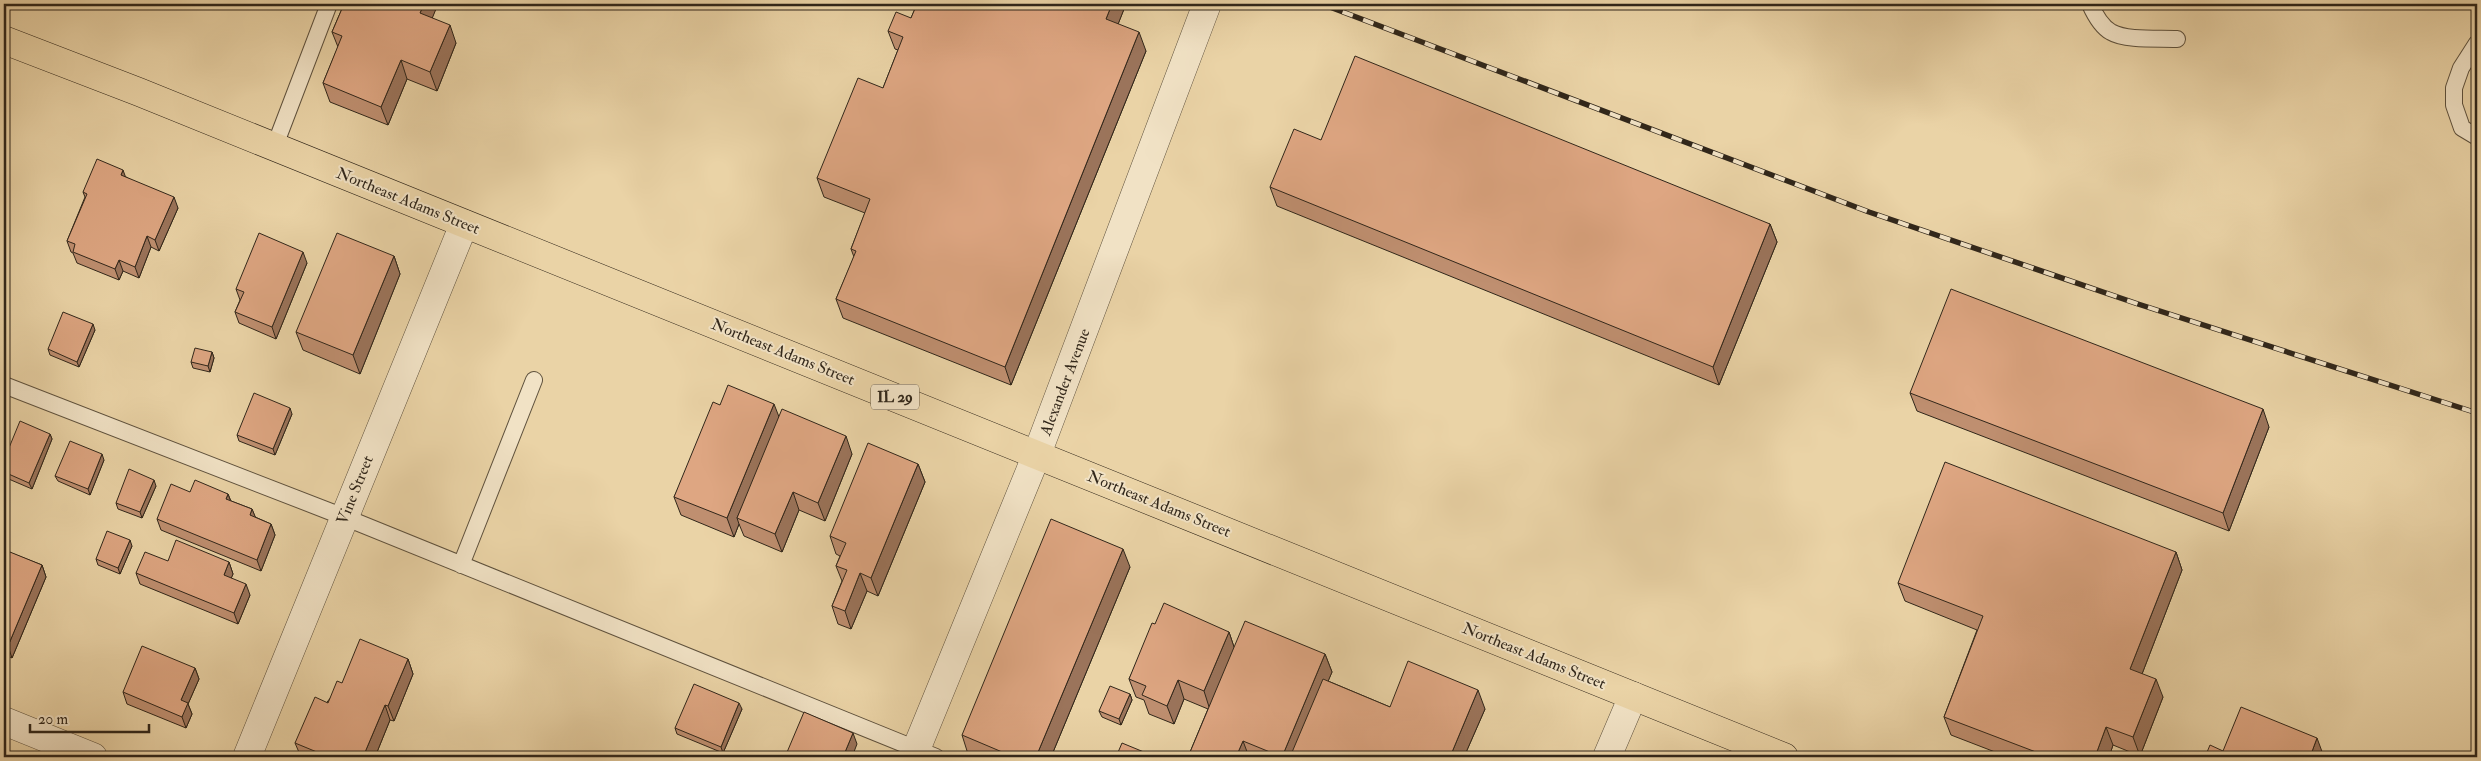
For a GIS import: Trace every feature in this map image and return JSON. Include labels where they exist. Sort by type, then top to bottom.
[{"type":"main road","name":"Northeast Adams Street","points":[[4,40],[1037,454],[1784,757]]},
{"type":"street","name":"Alexander Avenue","points":[[922,755],[1207,4]]},
{"type":"street","name":"Vine Street","points":[[247,757],[464,224]]},
{"type":"street","points":[[1607,757],[1633,696]]},
{"type":"street","points":[[4,721],[93,757]]},
{"type":"lane","points":[[274,148],[329,4]]},
{"type":"lane","points":[[2090,4],[2099,19],[2111,32],[2137,38],[2177,39]]},
{"type":"lane","points":[[2477,43],[2461,68],[2454,88],[2454,104],[2462,128],[2477,137]]},
{"type":"lane","points":[[461,565],[534,380]]},
{"type":"lane","points":[[4,385],[344,517],[922,755]]},
{"type":"building","points":[[344,4],[424,4],[420,13],[450,25],[430,72],[401,60],[381,107],[323,83],[342,36],[332,32]]},
{"type":"building","points":[[917,4],[1112,4],[1106,19],[1139,32],[1005,367],[836,299],[856,251],[851,249],[870,199],[817,178],[858,78],[883,88],[903,37],[888,31],[896,12],[911,18]]},
{"type":"building","points":[[1355,56],[1770,224],[1713,367],[1270,187],[1294,129],[1321,140]]},
{"type":"building","points":[[97,159],[123,170],[121,175],[174,197],[155,240],[147,236],[135,267],[119,260],[115,269],[73,252],[75,244],[67,241],[87,194],[83,192]]},
{"type":"building","points":[[259,233],[303,252],[272,327],[235,312],[244,292],[236,289]]},
{"type":"building","points":[[337,233],[394,256],[353,355],[296,332]]},
{"type":"building","points":[[1951,289],[2263,409],[2223,513],[1910,393]]},
{"type":"building","points":[[63,312],[93,324],[77,362],[48,349]]},
{"type":"building","points":[[195,348],[212,352],[208,366],[191,362]]},
{"type":"building","points":[[728,385],[774,404],[727,518],[674,497],[713,402],[720,405]]},
{"type":"building","points":[[254,393],[290,408],[273,449],[237,435]]},
{"type":"building","points":[[782,409],[846,436],[818,503],[793,492],[775,534],[737,518]]},
{"type":"building","points":[[20,421],[50,434],[29,483],[4,472],[4,460]]},
{"type":"building","points":[[70,441],[102,454],[88,489],[55,476]]},
{"type":"building","points":[[868,443],[918,464],[871,578],[860,573],[845,611],[832,606],[847,570],[836,566],[846,543],[830,536]]},
{"type":"building","points":[[1945,462],[2176,552],[2130,669],[2156,679],[2133,737],[2106,727],[2095,757],[2049,757],[1944,717],[1983,616],[1898,583]]},
{"type":"building","points":[[129,469],[154,480],[140,512],[116,503]]},
{"type":"building","points":[[195,480],[228,494],[226,499],[252,509],[250,515],[271,524],[257,560],[157,519],[171,484],[190,492]]},
{"type":"building","points":[[1051,519],[1123,549],[1036,757],[1014,757],[962,735]]},
{"type":"building","points":[[107,531],[130,540],[118,568],[96,559]]},
{"type":"building","points":[[176,540],[229,562],[224,575],[246,584],[234,613],[136,573],[145,552],[168,561]]},
{"type":"building","points":[[5,550],[42,565],[8,646],[4,645]]},
{"type":"building","points":[[1164,603],[1229,632],[1204,691],[1178,680],[1167,706],[1142,695],[1146,686],[1129,679],[1152,623],[1155,624]]},
{"type":"building","points":[[1245,621],[1325,654],[1282,757],[1243,741],[1236,757],[1188,757]]},
{"type":"building","points":[[360,639],[408,659],[388,706],[385,705],[363,757],[329,757],[295,743],[315,697],[328,703],[337,681],[342,683]]},
{"type":"building","points":[[142,646],[195,668],[181,700],[188,703],[182,717],[123,692]]},
{"type":"building","points":[[1408,661],[1478,690],[1450,757],[1290,757],[1323,679],[1390,707]]},
{"type":"building","points":[[694,684],[739,703],[721,747],[675,728]]},
{"type":"building","points":[[1110,686],[1130,694],[1119,719],[1099,711]]},
{"type":"building","points":[[2241,707],[2317,738],[2310,757],[2205,757],[2210,745],[2223,751]]},
{"type":"building","points":[[804,712],[853,733],[843,757],[785,757]]},
{"type":"building","points":[[1122,743],[1156,757],[1116,757]]},
{"type":"railway","points":[[1322,4],[1869,212],[2138,304],[2477,413]]}]
